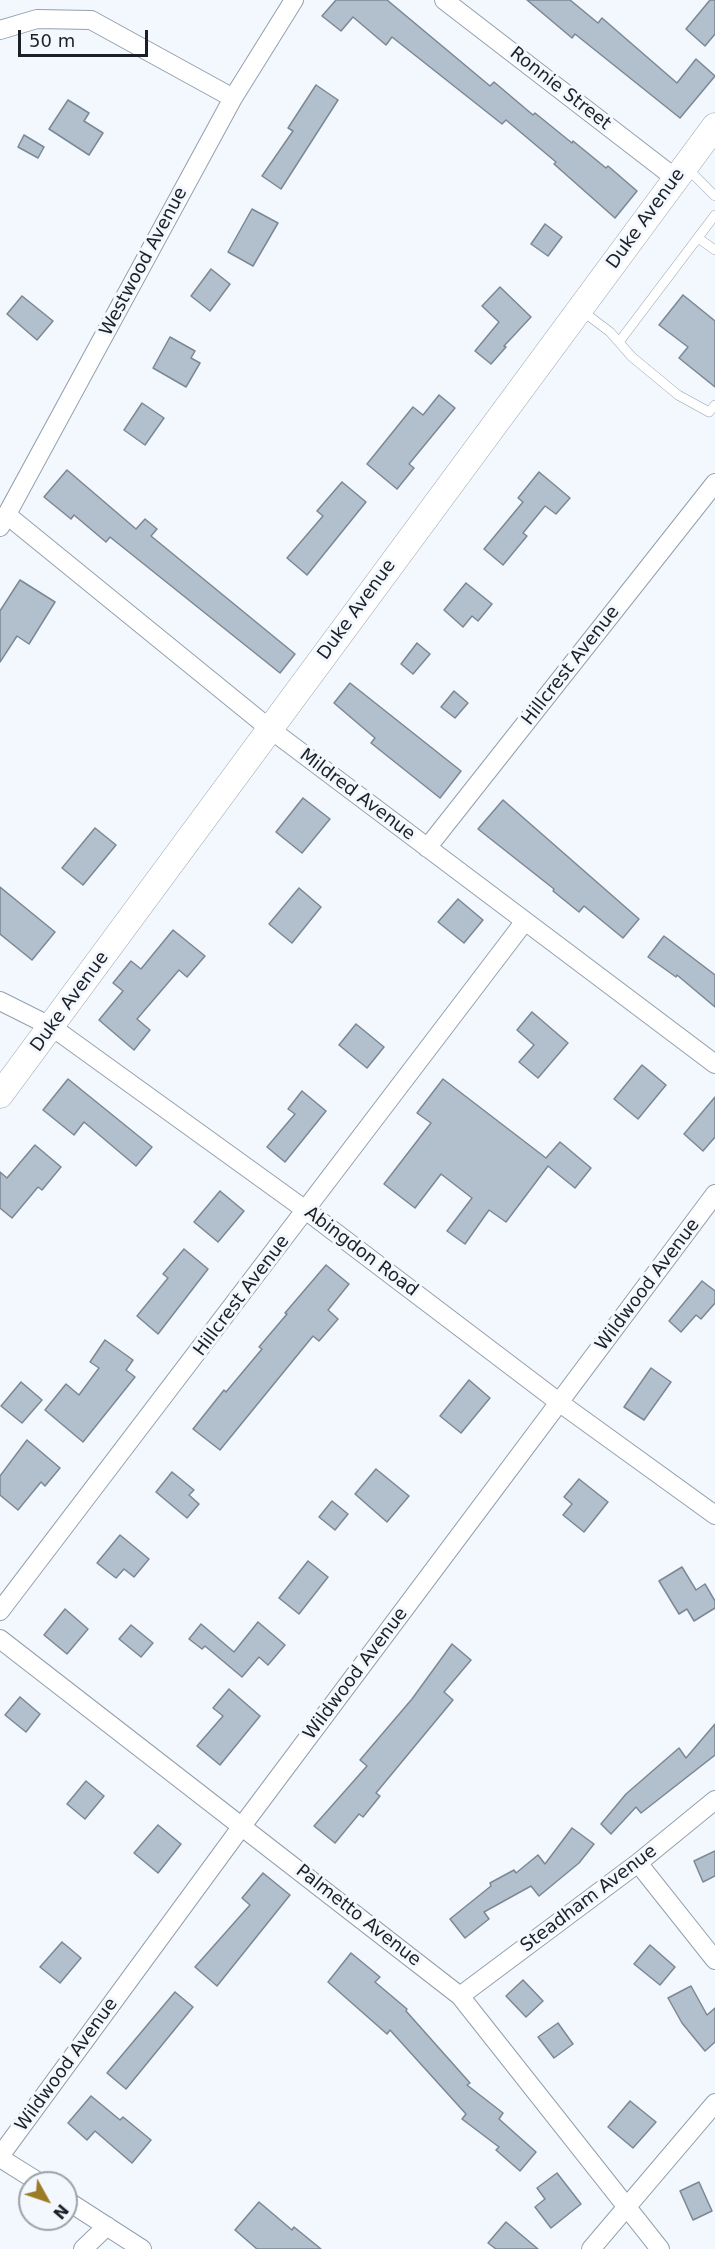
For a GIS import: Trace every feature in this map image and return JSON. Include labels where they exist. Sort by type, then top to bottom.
[{"type":"street","name":"Westwood Avenue","points":[[4,521],[233,98],[294,0]]},
{"type":"street","name":"Ronnie Street","points":[[444,0],[680,172]]},
{"type":"street","points":[[0,30],[37,19],[91,20],[233,98]]},
{"type":"street","name":"Duke Avenue","points":[[0,1095],[715,126]]},
{"type":"street","name":"Hillcrest Avenue","points":[[427,848],[715,483]]},
{"type":"street","name":"Mildred Avenue","points":[[4,521],[270,729],[715,1064]]},
{"type":"street","name":"Hillcrest Avenue","points":[[0,1611],[307,1211],[525,921]]},
{"type":"street","name":"Abingdon Road","points":[[0,1001],[52,1027],[307,1211],[560,1403],[715,1515]]},
{"type":"street","name":"Wildwood Avenue","points":[[0,2157],[242,1826],[715,1194]]},
{"type":"street","name":"Palmetto Avenue","points":[[0,1639],[460,1996],[660,2249]]},
{"type":"street","name":"Steadham Avenue","points":[[460,1996],[638,1863],[715,1800]]},
{"type":"street","points":[[638,1863],[715,1960]]},
{"type":"street","points":[[591,2249],[715,2103]]},
{"type":"street","points":[[0,2157],[22,2171]]},
{"type":"street","points":[[78,2208],[142,2249]]},
{"type":"street","points":[[83,2249],[107,2226]]},
{"type":"lane","points":[[680,172],[715,196]]},
{"type":"lane","points":[[619,342],[715,215]]},
{"type":"lane","points":[[698,238],[715,250]]},
{"type":"lane","points":[[579,309],[678,395],[709,412],[715,405]]},
{"type":"building","points":[[336,0],[387,0],[490,86],[494,82],[533,115],[535,113],[606,168],[608,166],[637,191],[615,218],[554,164],[556,162],[506,120],[502,124],[392,37],[386,45],[353,17],[341,31],[322,16]]},
{"type":"building","points":[[527,0],[570,0],[598,23],[602,18],[677,83],[696,59],[715,76],[680,118],[575,34],[572,38]]},
{"type":"building","points":[[710,0],[715,0],[715,34],[705,46],[686,29]]},
{"type":"building","points":[[316,85],[338,100],[281,189],[262,176],[293,131],[288,128]]},
{"type":"building","points":[[68,100],[89,113],[84,121],[103,133],[89,155],[49,129]]},
{"type":"building","points":[[24,135],[44,147],[38,158],[18,147]]},
{"type":"building","points":[[252,209],[278,223],[253,266],[228,252]]},
{"type":"building","points":[[545,224],[562,237],[548,256],[531,244]]},
{"type":"building","points":[[211,269],[230,284],[210,311],[191,296]]},
{"type":"building","points":[[500,287],[531,317],[491,364],[475,351],[499,322],[482,306]]},
{"type":"building","points":[[683,295],[715,321],[715,387],[679,358],[688,347],[659,325]]},
{"type":"building","points":[[22,296],[53,321],[37,340],[7,314]]},
{"type":"building","points":[[170,337],[195,351],[191,358],[200,363],[186,387],[153,368]]},
{"type":"building","points":[[439,395],[455,408],[409,464],[414,468],[397,489],[367,464],[413,407],[423,415]]},
{"type":"building","points":[[142,403],[164,418],[145,445],[124,430]]},
{"type":"building","points":[[67,470],[136,529],[145,519],[157,529],[151,536],[295,654],[280,673],[110,537],[106,542],[74,515],[71,519],[44,497]]},
{"type":"building","points":[[539,472],[570,498],[556,514],[545,506],[523,533],[527,536],[503,565],[484,549],[523,502],[518,498]]},
{"type":"building","points":[[342,482],[366,502],[307,575],[287,558],[323,516],[317,511]]},
{"type":"building","points":[[20,580],[55,602],[29,644],[17,636],[0,662],[0,611]]},
{"type":"building","points":[[466,583],[492,604],[478,621],[472,616],[463,627],[444,610]]},
{"type":"building","points":[[417,643],[430,654],[413,674],[401,664]]},
{"type":"building","points":[[350,683],[461,771],[440,798],[371,743],[375,738],[334,703]]},
{"type":"building","points":[[454,691],[468,703],[455,718],[441,707]]},
{"type":"building","points":[[303,798],[330,819],[302,853],[276,832]]},
{"type":"building","points":[[503,800],[639,919],[623,938],[584,906],[579,912],[553,891],[554,889],[478,829]]},
{"type":"building","points":[[95,828],[116,845],[83,885],[62,868]]},
{"type":"building","points":[[0,887],[55,932],[32,960],[0,934]]},
{"type":"building","points":[[299,888],[321,907],[292,943],[269,924]]},
{"type":"building","points":[[458,899],[483,920],[464,943],[438,922]]},
{"type":"building","points":[[173,930],[205,956],[187,977],[179,970],[137,1019],[150,1030],[134,1050],[99,1020],[123,991],[113,983],[131,961],[141,969]]},
{"type":"building","points":[[664,936],[715,975],[715,1007],[677,975],[676,977],[648,957]]},
{"type":"building","points":[[532,1012],[568,1043],[538,1078],[519,1062],[534,1045],[517,1030]]},
{"type":"building","points":[[356,1024],[384,1047],[367,1068],[339,1045]]},
{"type":"building","points":[[642,1065],[666,1085],[638,1119],[614,1099]]},
{"type":"building","points":[[68,1079],[152,1147],[136,1166],[84,1122],[74,1135],[43,1110]]},
{"type":"building","points":[[443,1079],[546,1158],[560,1142],[591,1168],[575,1188],[548,1166],[506,1222],[489,1210],[465,1244],[447,1231],[472,1198],[441,1174],[415,1208],[384,1184],[431,1123],[417,1113]]},
{"type":"building","points":[[302,1091],[326,1111],[285,1162],[267,1147],[295,1114],[288,1109]]},
{"type":"building","points":[[715,1097],[715,1137],[703,1151],[684,1134]]},
{"type":"building","points":[[35,1145],[61,1167],[42,1190],[38,1187],[12,1218],[0,1208],[0,1172],[7,1178]]},
{"type":"building","points":[[220,1191],[244,1211],[218,1242],[194,1222]]},
{"type":"building","points":[[184,1249],[208,1269],[158,1334],[137,1316],[168,1278],[163,1274]]},
{"type":"building","points":[[326,1265],[349,1284],[328,1310],[338,1319],[319,1341],[313,1336],[220,1450],[193,1429],[224,1390],[226,1392],[262,1349],[259,1347]]},
{"type":"building","points":[[702,1281],[715,1291],[715,1303],[701,1319],[696,1315],[681,1332],[669,1321]]},
{"type":"building","points":[[105,1340],[133,1360],[126,1370],[135,1377],[83,1442],[45,1410],[66,1384],[79,1395],[99,1368],[90,1362]]},
{"type":"building","points":[[651,1368],[671,1382],[644,1420],[624,1407]]},
{"type":"building","points":[[469,1380],[490,1398],[461,1433],[440,1416]]},
{"type":"building","points":[[21,1382],[42,1400],[22,1423],[1,1406]]},
{"type":"building","points":[[27,1440],[60,1468],[45,1486],[41,1482],[18,1510],[0,1495],[0,1476]]},
{"type":"building","points":[[376,1469],[409,1496],[387,1522],[355,1494]]},
{"type":"building","points":[[172,1472],[194,1490],[189,1495],[199,1504],[187,1518],[156,1492]]},
{"type":"building","points":[[579,1479],[608,1502],[584,1532],[563,1515],[572,1504],[564,1497]]},
{"type":"building","points":[[332,1501],[348,1514],[335,1530],[319,1517]]},
{"type":"building","points":[[120,1535],[149,1559],[134,1577],[124,1569],[116,1578],[97,1563]]},
{"type":"building","points":[[308,1561],[328,1577],[299,1614],[279,1598]]},
{"type":"building","points":[[682,1567],[696,1590],[705,1584],[715,1601],[715,1608],[694,1621],[687,1609],[679,1614],[659,1581]]},
{"type":"building","points":[[65,1609],[88,1629],[67,1654],[44,1635]]},
{"type":"building","points":[[258,1622],[285,1645],[268,1665],[259,1657],[242,1677],[205,1646],[202,1649],[189,1639],[201,1624],[234,1652]]},
{"type":"building","points":[[131,1625],[153,1643],[141,1657],[119,1639]]},
{"type":"building","points":[[452,1644],[471,1660],[444,1692],[453,1700],[376,1793],[380,1796],[363,1817],[359,1814],[335,1843],[314,1826],[367,1766],[360,1760],[412,1699]]},
{"type":"building","points":[[229,1689],[260,1716],[220,1765],[197,1746],[223,1716],[213,1708]]},
{"type":"building","points":[[20,1697],[40,1714],[26,1732],[5,1715]]},
{"type":"building","points":[[715,1724],[715,1755],[641,1813],[636,1807],[611,1834],[601,1824],[626,1794],[679,1748],[686,1758]]},
{"type":"building","points":[[86,1781],[104,1796],[85,1819],[67,1804]]},
{"type":"building","points":[[158,1825],[181,1844],[158,1873],[134,1853]]},
{"type":"building","points":[[572,1828],[594,1844],[579,1863],[539,1896],[531,1886],[484,1912],[489,1919],[465,1938],[450,1919],[491,1886],[490,1883],[514,1870],[516,1873],[538,1855],[545,1864]]},
{"type":"building","points":[[715,1851],[715,1876],[703,1882],[694,1861]]},
{"type":"building","points":[[263,1873],[290,1895],[217,1986],[195,1967],[250,1905],[242,1898]]},
{"type":"building","points":[[62,1942],[81,1958],[60,1983],[40,1967]]},
{"type":"building","points":[[650,1945],[675,1967],[660,1985],[634,1964]]},
{"type":"building","points":[[351,1953],[380,1977],[375,1982],[407,2009],[406,2011],[470,2083],[467,2085],[503,2113],[499,2119],[536,2152],[520,2171],[496,2150],[499,2147],[462,2119],[466,2114],[390,2030],[387,2034],[328,1982]]},
{"type":"building","points":[[523,1980],[543,2001],[526,2017],[506,1996]]},
{"type":"building","points":[[691,1986],[707,2015],[715,2008],[715,2042],[705,2051],[682,2023],[668,1998]]},
{"type":"building","points":[[175,1992],[193,2007],[126,2089],[107,2073]]},
{"type":"building","points":[[558,2023],[573,2044],[554,2058],[538,2037]]},
{"type":"building","points":[[91,2096],[120,2120],[123,2117],[151,2140],[132,2163],[95,2131],[87,2140],[68,2123]]},
{"type":"building","points":[[630,2101],[656,2122],[633,2148],[608,2127]]},
{"type":"building","points":[[557,2173],[581,2204],[551,2228],[535,2207],[545,2199],[537,2188]]},
{"type":"building","points":[[699,2182],[712,2211],[693,2220],[680,2191]]},
{"type":"building","points":[[259,2202],[292,2230],[294,2227],[321,2249],[257,2249],[235,2230]]},
{"type":"building","points":[[506,2222],[538,2249],[496,2249],[488,2243]]}]
